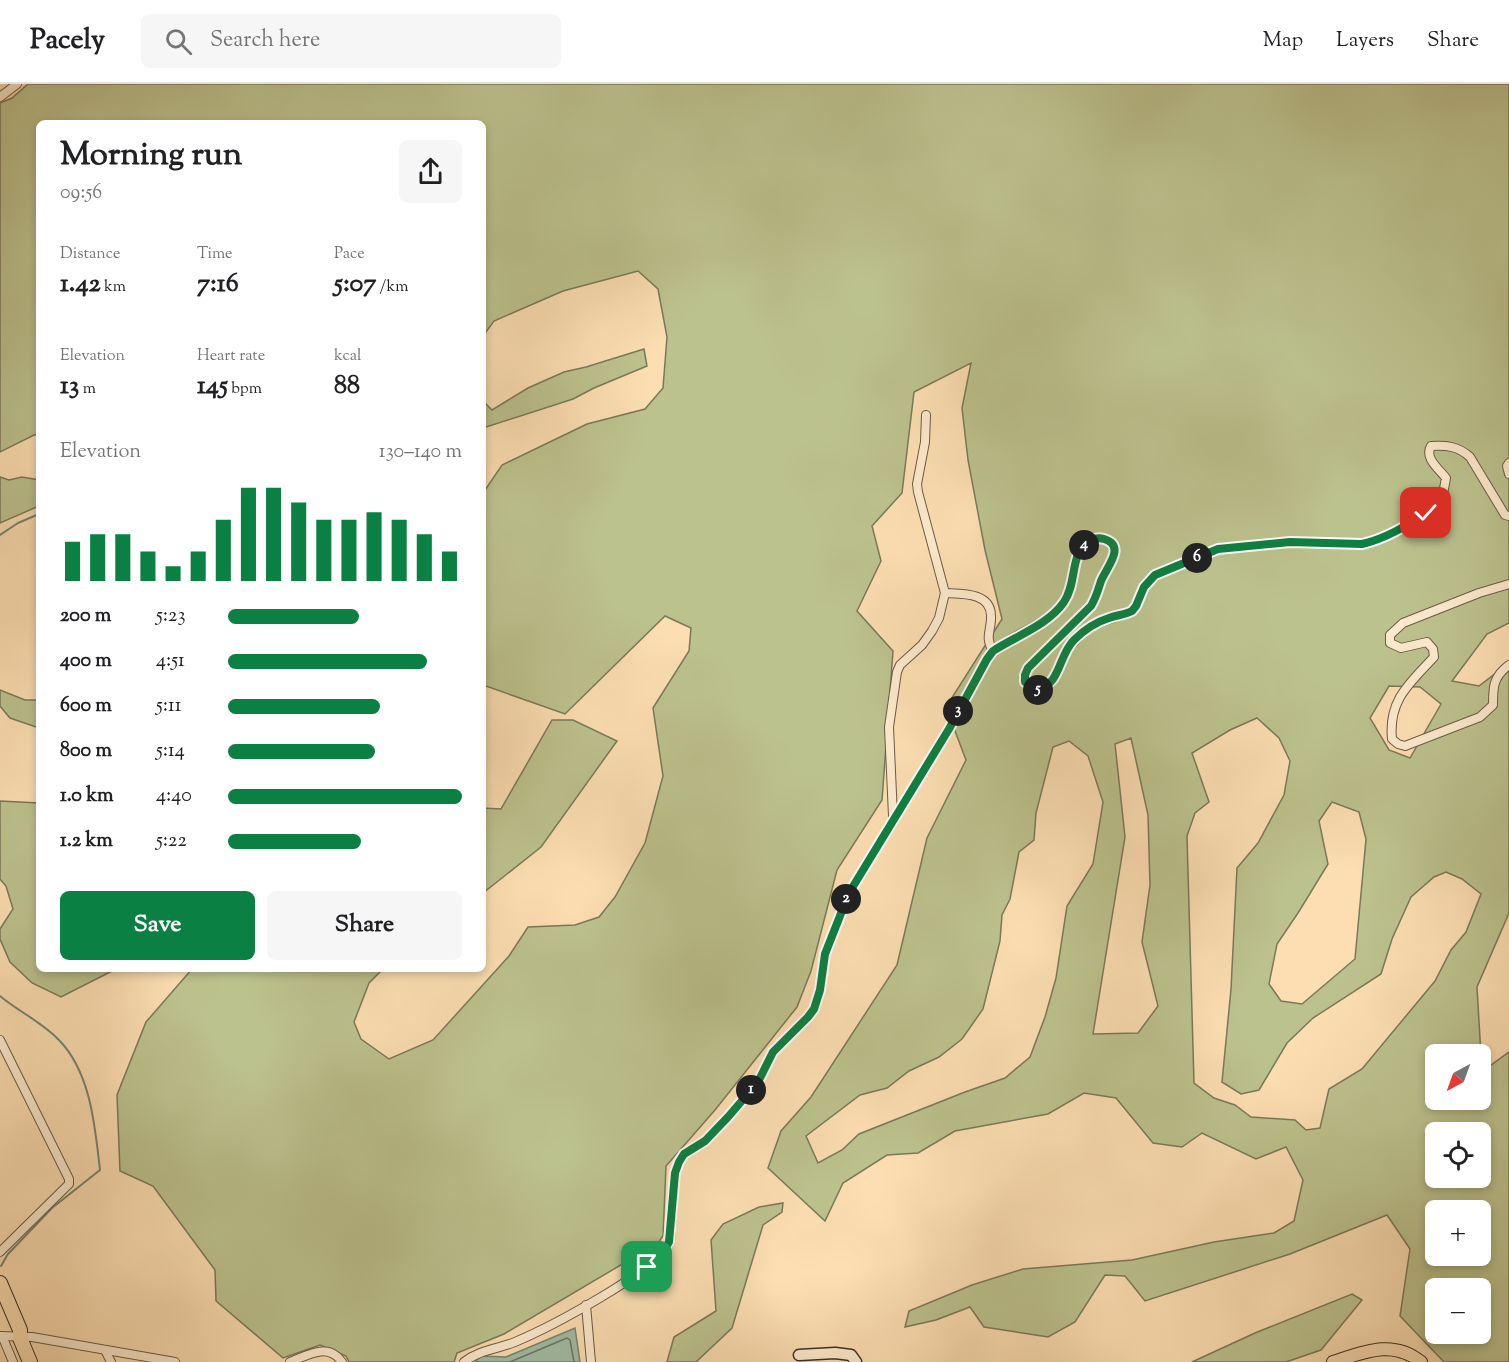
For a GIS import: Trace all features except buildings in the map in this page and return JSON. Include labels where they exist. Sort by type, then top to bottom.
[{"type":"highway","points":[[0,1283],[20,1330],[20,1338]]},
{"type":"highway","points":[[0,1300],[30,1362]]},
{"type":"main road","points":[[1333,1362],[1365,1351],[1385,1348],[1403,1352],[1421,1362]]},
{"type":"street","points":[[0,97],[17,84]]},
{"type":"street","points":[[893,818],[889,727],[897,672],[900,665],[922,645],[932,632],[939,618],[945,593],[917,484],[926,442],[926,415]]},
{"type":"street","points":[[464,1362],[482,1352],[522,1339],[586,1305],[647,1267],[666,1249],[669,1242],[675,1173],[679,1162],[684,1154],[705,1141],[728,1117],[758,1082],[773,1052],[814,1009],[820,990],[825,954],[855,880],[949,729],[972,684],[993,651],[1052,615],[1063,603],[1071,591],[1078,553],[1082,547],[1094,539],[1106,540],[1111,543],[1115,554],[1091,606],[1028,668],[1025,682],[1037,690],[1050,684],[1066,650],[1090,626],[1132,611],[1149,580],[1160,572],[1224,548],[1290,542],[1362,544],[1389,534],[1426,513],[1443,494],[1446,478],[1429,457],[1428,450],[1431,446],[1446,445],[1462,450],[1470,457],[1505,515],[1509,516]]},
{"type":"street","points":[[1509,463],[1507,466],[1509,474]]},
{"type":"street","points":[[1509,584],[1403,622],[1390,635],[1390,643],[1401,648],[1427,642],[1433,649],[1434,657],[1399,696],[1390,723],[1392,739],[1405,746],[1480,717],[1493,705],[1493,686],[1496,677],[1509,665]]},
{"type":"street","points":[[945,593],[972,594],[987,604],[992,616],[988,638],[993,651]]},
{"type":"street","points":[[0,1040],[69,1179],[69,1184],[0,1252]]},
{"type":"street","points":[[586,1305],[591,1362]]},
{"type":"street","points":[[13,1362],[2,1337],[32,1338],[175,1362]]},
{"type":"street","points":[[105,1350],[111,1362]]},
{"type":"street","points":[[290,1362],[324,1350],[334,1353],[342,1362]]},
{"type":"street","points":[[799,1354],[851,1355],[856,1362]]},
{"type":"green space","points":[[28,84],[1509,84],[1509,623],[1487,634],[1452,681],[1479,686],[1509,663],[1509,913],[1477,987],[1480,1044],[1425,1044],[1425,1110],[1491,1110],[1491,1065],[1509,1052],[1509,1362],[1444,1362],[1427,1344],[1491,1344],[1491,1278],[1425,1278],[1425,1342],[1400,1316],[1410,1249],[1387,1215],[1290,1254],[1145,1301],[1125,1276],[1105,1275],[1075,1322],[1048,1337],[984,1327],[970,1307],[936,1320],[905,1327],[909,1311],[972,1285],[1023,1269],[1132,1260],[1214,1242],[1274,1233],[1294,1221],[1303,1180],[1286,1147],[1256,1159],[1202,1133],[1182,1147],[1153,1143],[1116,1098],[1084,1093],[1048,1114],[955,1131],[918,1153],[887,1155],[843,1183],[825,1221],[768,1168],[781,1131],[811,1097],[897,965],[927,838],[966,760],[946,707],[1002,619],[985,550],[968,460],[962,408],[971,363],[914,392],[902,493],[872,526],[881,561],[857,611],[893,651],[882,800],[837,870],[811,971],[797,1007],[715,1110],[666,1166],[663,1236],[658,1243],[504,1334],[457,1353],[454,1362],[349,1362],[346,1356],[320,1345],[283,1358],[216,1301],[215,1270],[153,1186],[120,1171],[117,1095],[146,1022],[189,972],[380,972],[369,983],[354,1022],[361,1039],[389,1059],[433,1040],[509,956],[528,927],[575,925],[599,917],[615,897],[645,843],[663,776],[653,708],[689,651],[691,628],[665,616],[565,714],[486,686],[486,489],[502,465],[587,424],[645,409],[663,388],[667,337],[658,289],[638,271],[563,291],[494,321],[486,332],[486,120],[36,120],[36,435],[0,452],[0,103],[12,98]],"holes":[[[1389,686],[1420,687],[1441,704],[1410,758],[1389,750],[1370,718]],[[1257,718],[1279,738],[1290,761],[1284,795],[1258,843],[1237,868],[1231,989],[1222,1082],[1241,1094],[1259,1090],[1287,1043],[1313,1018],[1381,974],[1392,939],[1411,897],[1434,877],[1446,872],[1462,879],[1481,894],[1466,932],[1451,950],[1435,981],[1362,1069],[1329,1089],[1320,1128],[1306,1130],[1295,1120],[1251,1117],[1235,1105],[1214,1098],[1194,1083],[1187,836],[1195,813],[1209,802],[1192,753],[1230,730]],[[1131,738],[1148,815],[1150,885],[1142,942],[1158,1006],[1138,1033],[1093,1034],[1125,837],[1115,744]],[[1069,741],[1088,756],[1103,802],[1093,864],[1067,906],[1056,978],[1030,1057],[1005,1078],[859,1134],[842,1150],[818,1163],[806,1136],[860,1095],[887,1088],[909,1071],[939,1057],[962,1039],[983,1009],[1000,941],[1002,915],[1010,899],[1019,852],[1034,840],[1036,813],[1053,747]],[[1332,802],[1359,812],[1366,839],[1355,959],[1302,1004],[1281,1001],[1269,984],[1277,944],[1328,864],[1319,821]]]},
{"type":"green space","points":[[644,349],[647,366],[573,399],[486,427],[486,404],[492,410],[528,388],[564,372]]},
{"type":"green space","points":[[0,477],[9,480],[22,477],[36,479],[36,507],[0,523]]},
{"type":"green space","points":[[0,690],[25,700],[36,700],[36,727],[10,718],[0,706]]},
{"type":"green space","points":[[552,720],[573,720],[617,741],[541,847],[486,891],[486,808],[501,809]]},
{"type":"green space","points":[[0,801],[36,803],[36,972],[110,972],[61,997],[32,983],[10,962],[0,939],[0,929],[13,909],[6,886],[0,879]]},
{"type":"green space","points":[[783,1203],[782,1212],[763,1225],[732,1328],[696,1362],[667,1362],[674,1337],[716,1311],[711,1240],[723,1224],[759,1207]]},
{"type":"green space","points":[[1352,1294],[1362,1300],[1321,1350],[1286,1362],[1192,1362],[1255,1333]]},
{"type":"water","points":[[575,1328],[580,1362],[475,1362],[481,1356],[506,1357]]},
{"type":"waterway","points":[[0,535],[18,523],[36,515]]},
{"type":"waterway","points":[[0,996],[38,1022],[70,1053],[85,1084],[90,1101],[100,1170],[52,1208],[8,1254],[1,1266]]},
{"type":"route","points":[[647,1267],[659,1258],[669,1242],[675,1173],[679,1162],[684,1154],[705,1141],[728,1117],[758,1082],[773,1052],[814,1009],[820,990],[825,954],[855,880],[949,729],[972,684],[993,651],[1052,615],[1063,603],[1071,591],[1076,559],[1082,547],[1099,538],[1111,543],[1115,554],[1091,606],[1028,668],[1025,682],[1037,690],[1050,684],[1066,650],[1073,641],[1090,626],[1132,611],[1149,580],[1160,572],[1224,548],[1290,542],[1370,543],[1404,527],[1426,513]]}]
